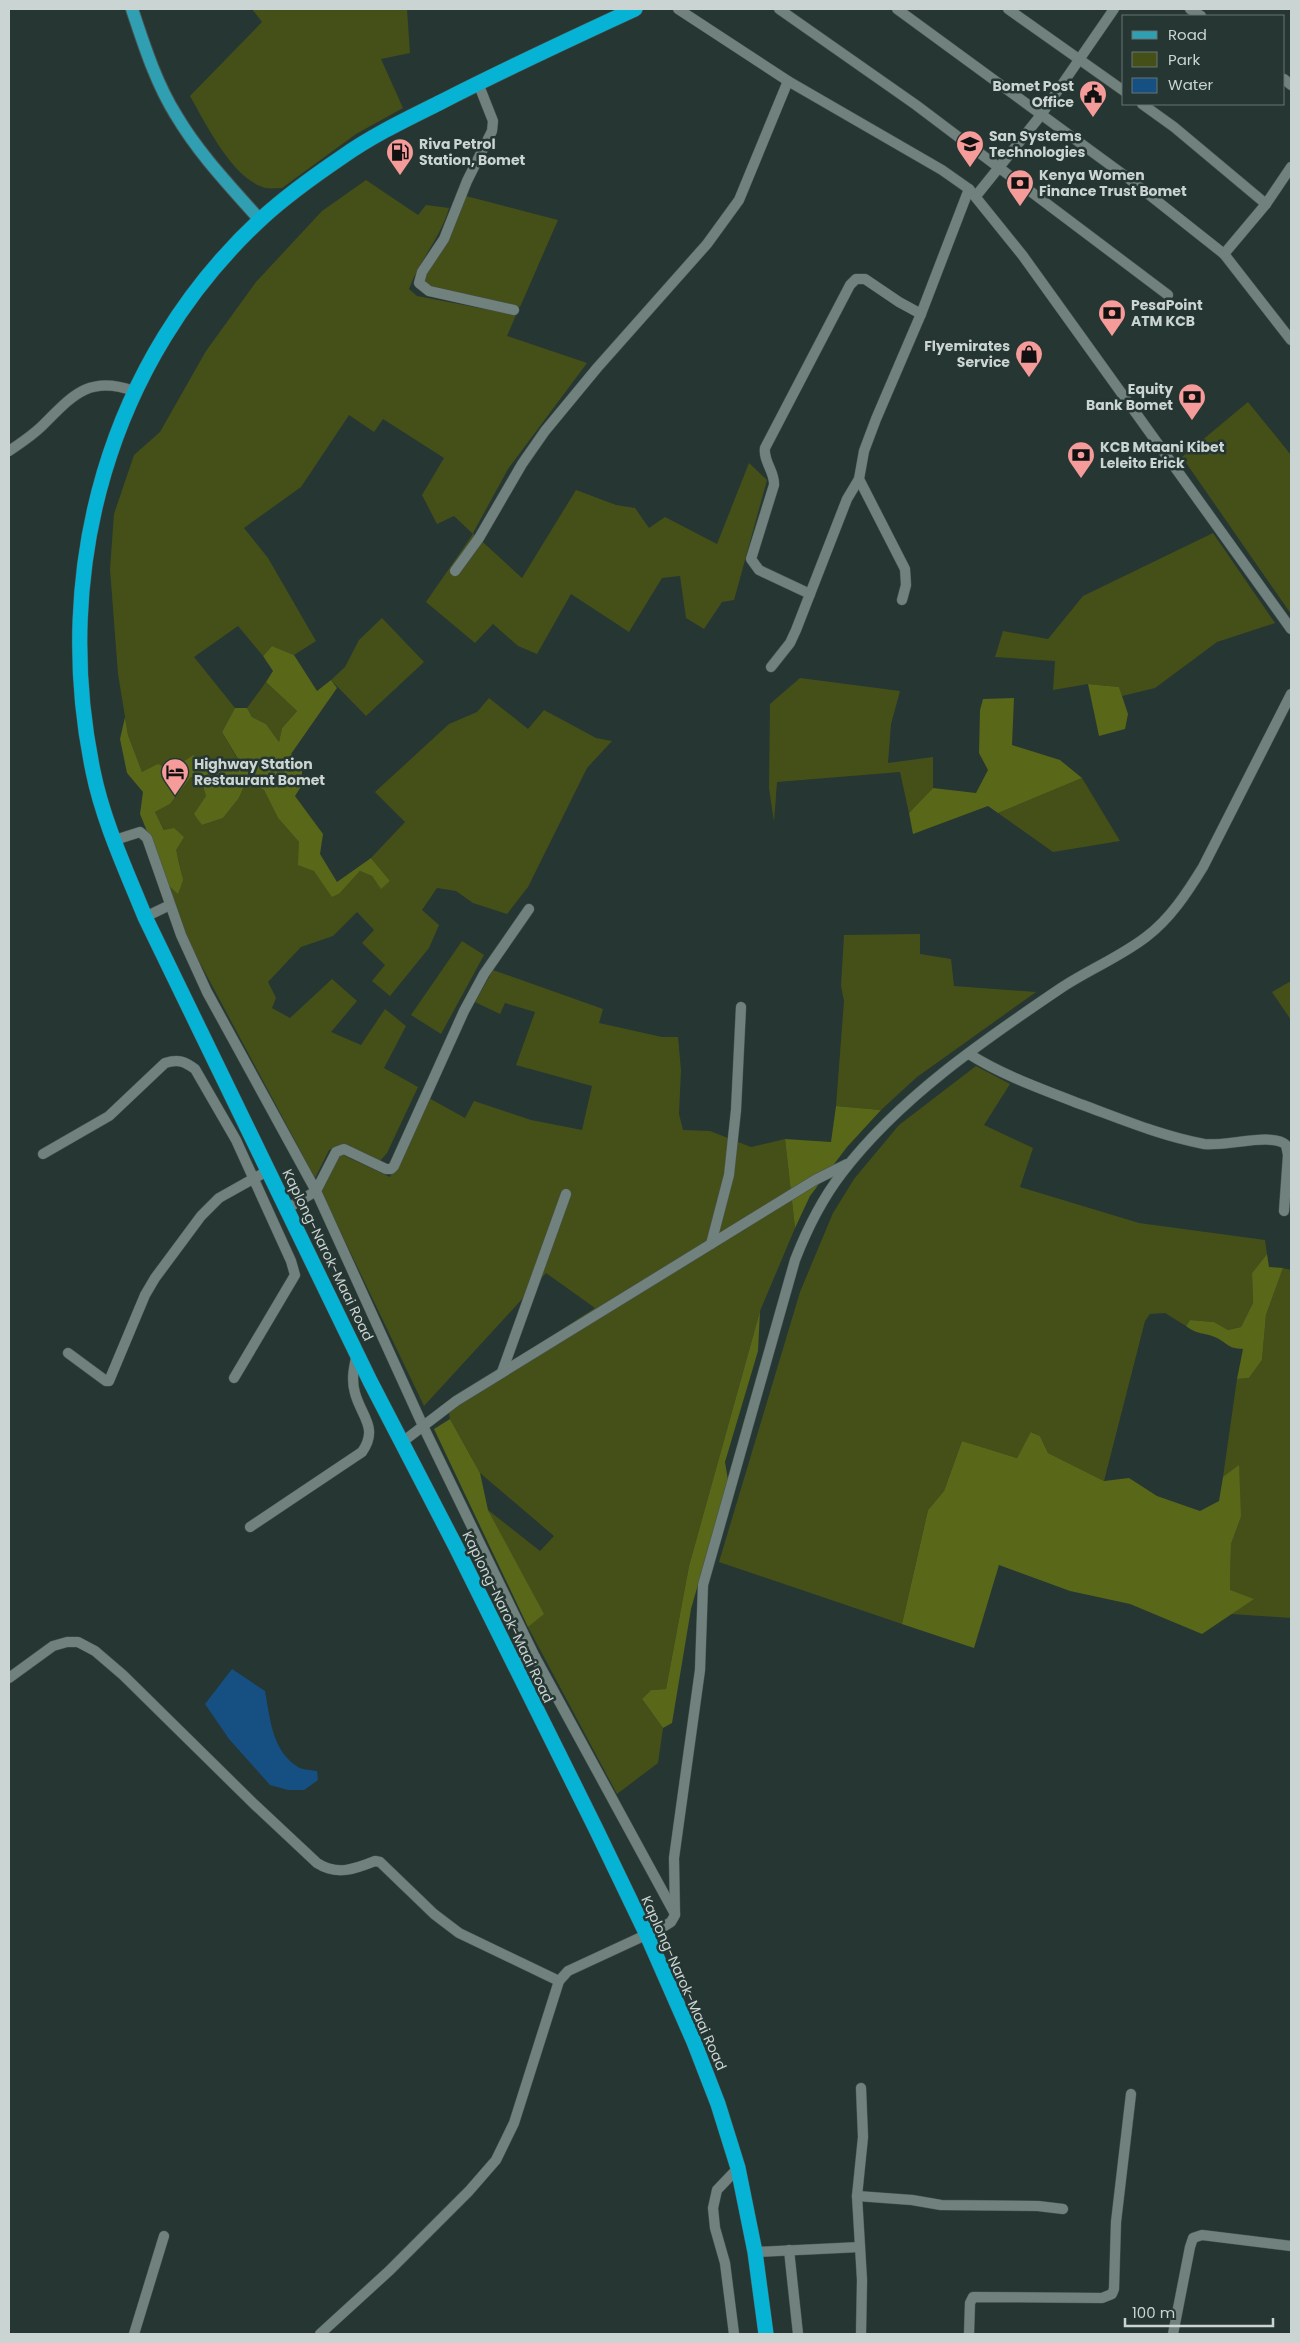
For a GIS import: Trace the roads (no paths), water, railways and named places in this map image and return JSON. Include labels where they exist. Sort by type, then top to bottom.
[{"type":"highway","name":"Kaplong-Narok-Maai Road","points":[[635,9],[478,83],[380,133],[345,154],[282,201],[260,220],[213,271],[174,322],[134,391],[117,435],[93,517],[83,575],[78,651],[88,743],[99,795],[114,840],[145,917],[401,1443],[456,1547],[647,1935],[694,2042],[718,2104],[738,2168],[755,2252],[766,2334]]},
{"type":"main road","points":[[132,9],[158,81],[175,114],[208,162],[260,220]]},
{"type":"street","points":[[678,9],[788,80],[942,170],[972,192],[1022,256],[1291,629]]},
{"type":"street","points":[[779,9],[916,105],[1168,295]]},
{"type":"street","points":[[898,9],[1128,178],[1224,254],[1291,340]]},
{"type":"street","points":[[1008,9],[1122,89]]},
{"type":"street","points":[[771,667],[790,643],[847,499],[858,479],[864,451],[876,419],[972,192],[997,167],[1041,115],[1081,60],[1113,9]]},
{"type":"street","points":[[455,571],[479,538],[522,464],[545,431],[597,368],[707,244],[739,200],[788,80]]},
{"type":"street","points":[[478,83],[493,121],[492,131],[467,181],[444,239],[422,272],[419,283],[429,291],[514,310]]},
{"type":"street","points":[[1143,105],[1174,127],[1266,204]]},
{"type":"street","points":[[1224,254],[1266,204],[1291,167]]},
{"type":"street","points":[[810,594],[759,570],[753,565],[751,559],[752,550],[774,486],[773,474],[765,457],[765,448],[850,285],[856,278],[865,278],[921,314]]},
{"type":"street","points":[[9,451],[42,426],[71,396],[82,390],[109,385],[134,391]]},
{"type":"street","points":[[858,479],[905,569],[906,585],[902,600]]},
{"type":"street","points":[[320,2334],[469,2191],[496,2160],[514,2122],[559,1981],[573,1968],[647,1935],[671,1922],[675,1915],[674,1858],[700,1670],[703,1586],[795,1260],[817,1211],[851,1162],[913,1097],[986,1039],[1072,981],[1146,938],[1166,918],[1187,893],[1203,867],[1291,694]]},
{"type":"street","points":[[114,840],[140,832],[144,833],[181,934],[207,992],[316,1191],[423,1426],[535,1657],[675,1915]]},
{"type":"street","points":[[145,917],[170,905]]},
{"type":"street","points":[[288,1208],[316,1191],[336,1152],[344,1149],[386,1169],[391,1169],[394,1166],[464,1011],[484,974],[529,909]]},
{"type":"street","points":[[711,1244],[729,1175],[736,1110],[741,1007]]},
{"type":"street","points":[[969,1054],[1006,1075],[1169,1136],[1224,1145],[1265,1139],[1282,1142],[1286,1145],[1288,1155],[1284,1211]]},
{"type":"street","points":[[43,1154],[109,1116],[165,1063],[174,1060],[185,1062],[195,1069],[236,1140],[291,1261],[295,1275],[234,1378]]},
{"type":"street","points":[[401,1443],[456,1401],[502,1372],[815,1180],[851,1162]]},
{"type":"street","points":[[68,1353],[106,1381],[111,1379],[145,1295],[155,1278],[201,1216],[219,1198],[269,1170]]},
{"type":"street","points":[[502,1372],[566,1194]]},
{"type":"street","points":[[250,1527],[362,1452],[370,1441],[369,1428],[355,1393],[352,1375],[357,1353]]},
{"type":"street","points":[[9,1678],[53,1646],[67,1642],[78,1642],[96,1651],[124,1675],[254,1804],[317,1863],[325,1868],[346,1871],[376,1861],[380,1862],[434,1914],[459,1933],[559,1981]]},
{"type":"street","points":[[513,1666],[535,1657]]},
{"type":"street","points":[[861,2088],[863,2136],[857,2196],[860,2247],[861,2334]]},
{"type":"street","points":[[969,2334],[970,2303],[973,2297],[1102,2298],[1112,2294],[1114,2289],[1119,2192],[1130,2094]]},
{"type":"street","points":[[734,2334],[725,2263],[715,2228],[713,2208],[718,2190],[738,2168]]},
{"type":"street","points":[[857,2196],[912,2200],[941,2205],[1038,2206],[1063,2209]]},
{"type":"street","points":[[1173,2334],[1193,2238],[1202,2235],[1291,2246]]},
{"type":"street","points":[[134,2334],[164,2236]]},
{"type":"street","points":[[755,2252],[860,2247]]},
{"type":"street","points":[[789,2250],[798,2334]]},
{"type":"water","points":[[232,1669],[265,1691],[277,1743],[289,1760],[298,1767],[317,1771],[318,1780],[304,1790],[288,1790],[270,1785],[229,1739],[205,1704]]},
{"type":"place","name":"Bomet Post Office","points":[[1093,118]]},
{"type":"place","name":"San Systems Technologies","points":[[970,168]]},
{"type":"place","name":"Riva Petrol Station, Bomet","points":[[400,176]]},
{"type":"place","name":"Kenya Women Finance Trust Bomet","points":[[1020,207]]},
{"type":"place","name":"PesaPoint ATM KCB","points":[[1112,337]]},
{"type":"place","name":"Flyemirates Service","points":[[1029,378]]},
{"type":"place","name":"Equity Bank Bomet","points":[[1192,421]]},
{"type":"place","name":"KCB Mtaani Kibet Leleito Erick","points":[[1081,479]]},
{"type":"place","name":"Highway Station Restaurant Bomet","points":[[175,796]]}]
